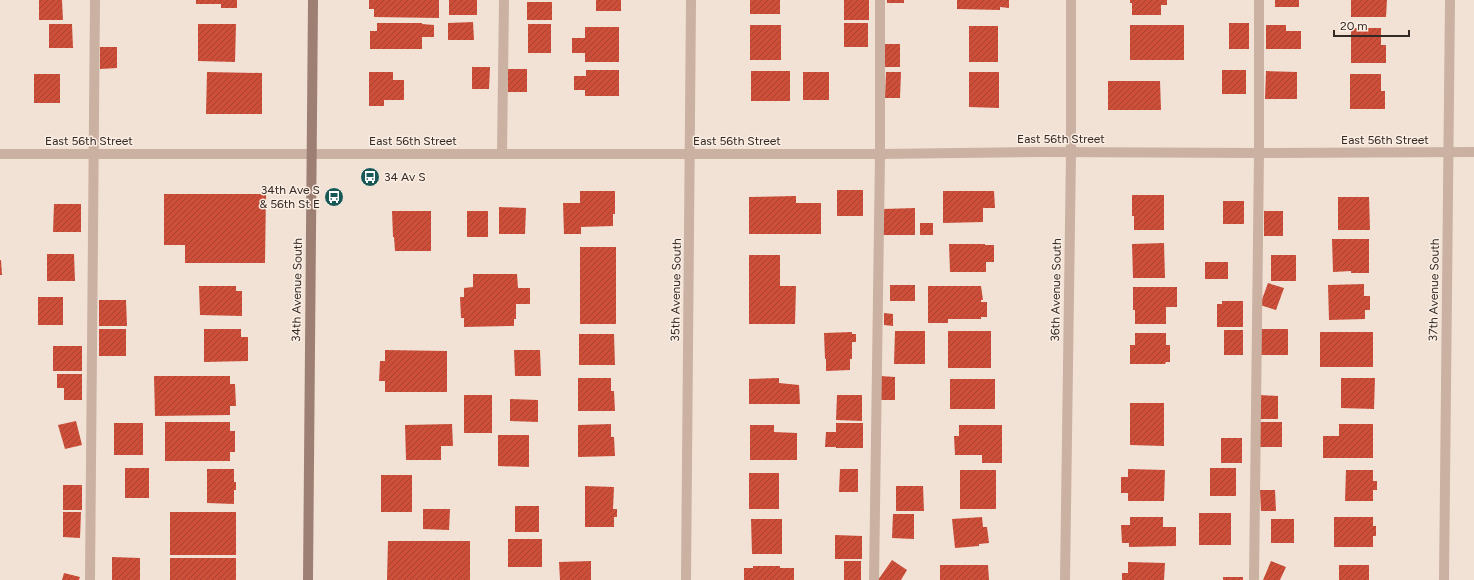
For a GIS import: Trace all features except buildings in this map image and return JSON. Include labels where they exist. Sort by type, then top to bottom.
[{"type":"street","points":[[90,580],[95,0]]},
{"type":"street","name":"34th Avenue South","points":[[308,580],[313,0]]},
{"type":"street","points":[[502,153],[504,0]]},
{"type":"street","name":"35th Avenue South","points":[[686,580],[691,0]]},
{"type":"street","points":[[874,580],[880,154],[880,0]]},
{"type":"street","name":"36th Avenue South","points":[[1065,580],[1071,152],[1071,0]]},
{"type":"street","points":[[1254,580],[1259,153],[1259,0]]},
{"type":"street","name":"37th Avenue South","points":[[1444,580],[1450,0]]},
{"type":"street","name":"East 56th Street","points":[[0,154],[1474,152]]},
{"type":"place","name":"34 Av S","points":[[370,177]]},
{"type":"place","name":"34th Ave S & 56th St E","points":[[334,197]]}]
